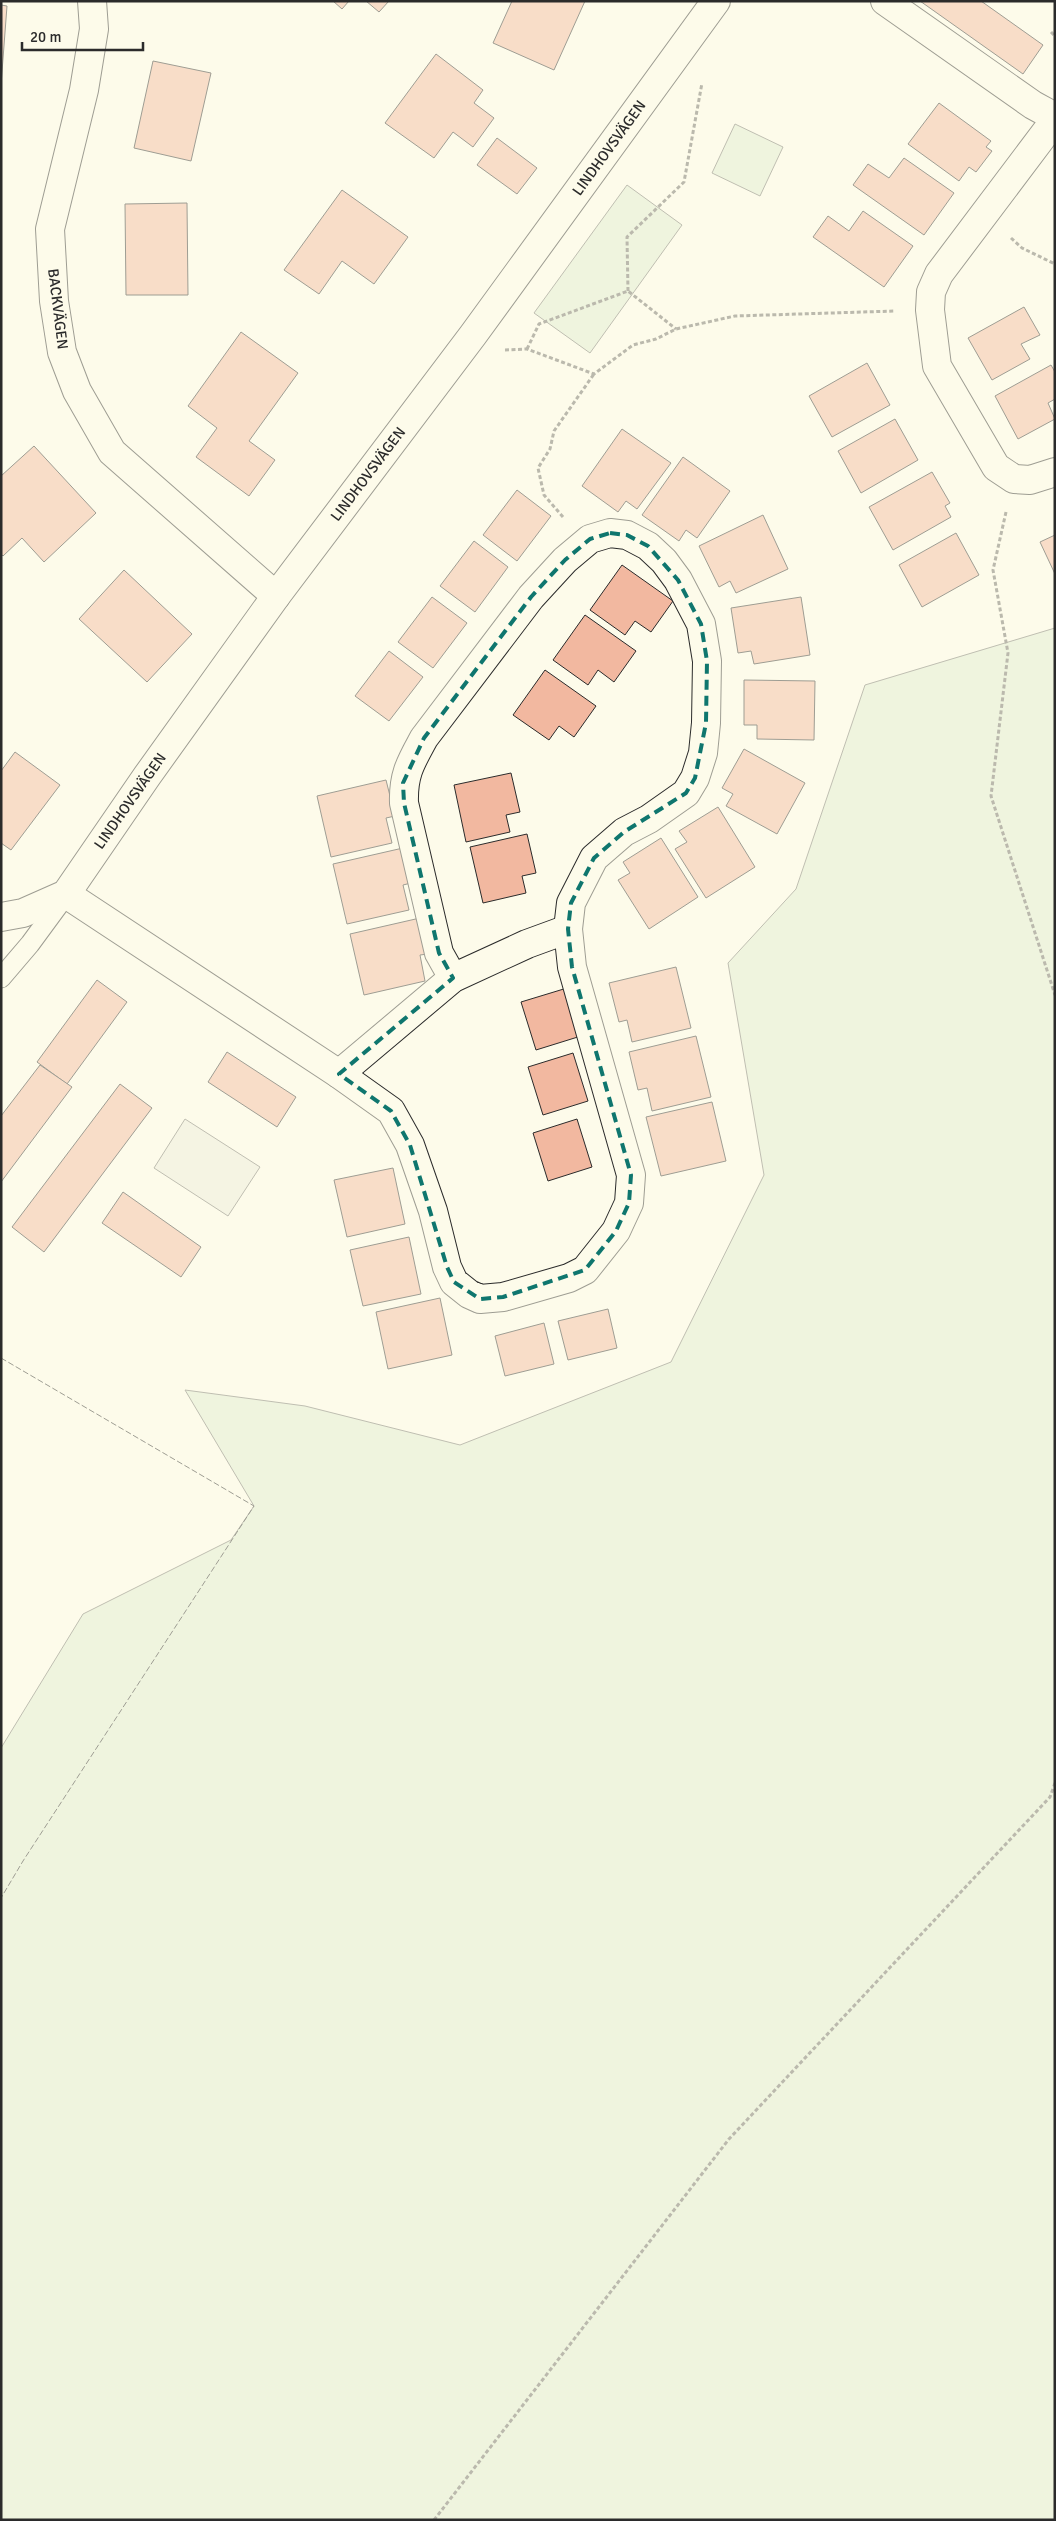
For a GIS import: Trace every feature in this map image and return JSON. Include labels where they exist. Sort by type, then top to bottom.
[{"type":"street","name":"BACKVÄGEN","points":[[92,1],[94,29],[85,81],[50,229],[54,301],[62,352],[77,391],[112,452],[276,596]]},
{"type":"street","name":"LINDHOVSVÄGEN","points":[[66,894],[147,776],[276,596],[473,335],[716,1]]},
{"type":"street","points":[[886,1],[1055,119],[939,274],[931,292],[930,310],[937,366],[996,467],[1014,479],[1030,480],[1055,472]]},
{"type":"street","points":[[1,917],[23,913],[66,894],[339,1074],[391,1111],[410,1145],[433,1211],[447,1267],[454,1282],[480,1299],[504,1297],[569,1278],[585,1270],[616,1230],[629,1203],[631,1175],[572,967],[568,929],[572,903],[594,858],[624,832],[649,819],[686,793],[696,778],[703,753],[706,723],[707,661],[701,624],[678,580],[664,561],[648,546],[627,535],[610,533],[585,542],[565,560],[531,597],[424,738],[403,783],[404,803],[439,953],[453,978]]},
{"type":"street","points":[[339,1074],[453,978],[527,944],[568,929]]},
{"type":"lane","points":[[1,978],[66,894]]},
{"type":"path","points":[[1050,32],[1055,36]]},
{"type":"path","points":[[628,291],[627,237],[684,182],[703,77]]},
{"type":"path","points":[[984,215],[1022,248],[1055,264]]},
{"type":"path","points":[[628,291],[676,329]]},
{"type":"path","points":[[527,349],[539,324],[628,291]]},
{"type":"path","points":[[585,542],[544,495],[538,468],[550,449],[554,431],[594,374],[633,345],[656,339],[676,329],[735,316],[930,310]]},
{"type":"path","points":[[500,348],[507,351],[527,349],[594,374]]},
{"type":"path","points":[[1014,479],[993,570],[1008,652],[991,796],[1055,995]]},
{"type":"path","points":[[434,2520],[729,2139],[1050,1797],[1055,1783]]},
{"type":"highlighted area","points":[[610,533],[627,535],[648,546],[678,580],[701,624],[707,661],[706,723],[695,778],[686,793],[624,832],[594,858],[571,903],[568,929],[572,967],[631,1175],[629,1203],[616,1231],[585,1270],[503,1297],[480,1299],[454,1282],[447,1267],[410,1145],[391,1111],[339,1074],[453,978],[439,953],[404,803],[403,783],[424,738],[531,597],[565,560],[590,539]]},
{"type":"green space","points":[[735,124],[783,147],[760,196],[712,173]]},
{"type":"green space","points":[[627,185],[682,225],[590,353],[534,313]]},
{"type":"green space","points":[[1055,628],[1055,2520],[1,2520],[1,1748],[83,1614],[231,1540],[254,1506],[185,1390],[305,1406],[460,1445],[671,1362],[764,1175],[728,963],[796,889],[865,685]]},
{"type":"shaded area","points":[[185,1119],[260,1167],[228,1216],[154,1168]]},
{"type":"building","points":[[333,1],[349,1],[342,9]]},
{"type":"building","points":[[366,1],[389,1],[379,12]]},
{"type":"building","points":[[512,1],[585,1],[554,70],[493,43]]},
{"type":"building","points":[[920,1],[981,1],[1043,45],[1023,74]]},
{"type":"building","points":[[1,5],[7,6],[1,85]]},
{"type":"building","points":[[436,54],[483,90],[474,103],[494,118],[473,147],[453,132],[434,158],[385,123]]},
{"type":"building","points":[[153,61],[211,73],[191,161],[134,148]]},
{"type":"building","points":[[939,103],[991,141],[986,147],[992,151],[976,172],[969,167],[959,181],[908,144]]},
{"type":"building","points":[[497,138],[537,168],[517,194],[477,165]]},
{"type":"building","points":[[904,158],[954,193],[924,235],[853,185],[868,164],[889,178]]},
{"type":"building","points":[[342,190],[408,237],[374,284],[342,261],[319,294],[284,270]]},
{"type":"building","points":[[187,203],[188,295],[126,295],[125,204]]},
{"type":"building","points":[[863,211],[913,246],[884,287],[813,237],[828,216],[849,231]]},
{"type":"building","points":[[1024,307],[1040,335],[1021,344],[1030,359],[992,380],[968,338]]},
{"type":"building","points":[[241,332],[298,373],[249,441],[275,460],[249,496],[196,457],[217,428],[188,406]]},
{"type":"building","points":[[867,363],[890,405],[832,437],[809,396]]},
{"type":"building","points":[[1051,365],[1055,372],[1055,399],[1048,403],[1055,419],[1018,439],[995,396]]},
{"type":"building","points":[[895,419],[918,460],[861,493],[838,451]]},
{"type":"building","points":[[622,429],[671,463],[637,509],[626,501],[618,512],[582,486]]},
{"type":"building","points":[[34,446],[96,513],[44,562],[22,538],[3,556],[1,554],[1,476]]},
{"type":"building","points":[[683,457],[730,491],[697,538],[686,530],[679,541],[642,515]]},
{"type":"building","points":[[932,472],[950,503],[945,506],[951,517],[893,550],[869,507]]},
{"type":"building","points":[[517,490],[551,516],[517,561],[483,535]]},
{"type":"building","points":[[763,515],[788,569],[736,593],[730,581],[719,587],[699,546]]},
{"type":"building","points":[[956,533],[979,575],[922,607],[899,565]]},
{"type":"building","points":[[1055,535],[1055,574],[1040,542]]},
{"type":"building","points":[[474,541],[508,567],[475,612],[440,586]]},
{"type":"building","points":[[622,565],[673,601],[651,632],[635,621],[625,635],[590,610]]},
{"type":"building","points":[[124,570],[192,634],[147,682],[79,619]]},
{"type":"building","points":[[432,597],[467,623],[433,668],[398,642]]},
{"type":"building","points":[[801,597],[810,655],[754,664],[751,651],[738,653],[731,608]]},
{"type":"building","points":[[585,615],[636,651],[614,682],[598,670],[588,685],[553,660]]},
{"type":"building","points":[[389,651],[423,677],[389,721],[355,696]]},
{"type":"building","points":[[545,670],[596,706],[574,737],[559,726],[549,740],[513,715]]},
{"type":"building","points":[[744,680],[815,681],[814,740],[757,739],[757,725],[744,725]]},
{"type":"building","points":[[744,749],[805,783],[777,834],[726,806],[733,794],[722,788]]},
{"type":"building","points":[[15,752],[60,785],[11,850],[1,843],[1,771]]},
{"type":"building","points":[[511,773],[520,812],[506,815],[510,832],[466,842],[454,785]]},
{"type":"building","points":[[386,780],[395,816],[386,818],[392,843],[331,857],[317,796]]},
{"type":"building","points":[[718,807],[755,867],[706,898],[675,849],[687,842],[679,831]]},
{"type":"building","points":[[527,834],[536,873],[522,876],[526,893],[483,903],[470,847]]},
{"type":"building","points":[[661,838],[698,897],[649,929],[618,880],[630,873],[623,862]]},
{"type":"building","points":[[403,848],[411,883],[403,885],[409,910],[347,924],[333,864]]},
{"type":"building","points":[[420,918],[428,954],[420,955],[425,981],[364,995],[350,934]]},
{"type":"building","points":[[676,967],[691,1028],[632,1042],[627,1020],[619,1022],[609,983]]},
{"type":"building","points":[[97,980],[127,1002],[67,1084],[37,1062]]},
{"type":"building","points":[[567,988],[581,1036],[536,1050],[521,1002]]},
{"type":"building","points":[[696,1036],[711,1097],[652,1111],[647,1088],[638,1090],[629,1052]]},
{"type":"building","points":[[227,1052],[296,1097],[277,1127],[208,1082]]},
{"type":"building","points":[[573,1053],[588,1101],[543,1115],[528,1067]]},
{"type":"building","points":[[40,1065],[72,1087],[1,1182],[1,1116]]},
{"type":"building","points":[[120,1084],[152,1108],[44,1252],[12,1227]]},
{"type":"building","points":[[712,1102],[726,1161],[661,1176],[646,1117]]},
{"type":"building","points":[[577,1119],[592,1167],[548,1181],[533,1133]]},
{"type":"building","points":[[393,1168],[405,1224],[347,1237],[334,1180]]},
{"type":"building","points":[[123,1192],[201,1247],[181,1277],[102,1223]]},
{"type":"building","points":[[409,1237],[421,1294],[363,1306],[350,1250]]},
{"type":"building","points":[[440,1298],[452,1355],[388,1369],[376,1312]]},
{"type":"building","points":[[608,1309],[617,1348],[568,1360],[558,1321]]},
{"type":"building","points":[[544,1323],[554,1364],[505,1376],[495,1336]]},
{"type":"fence","points":[[1,1358],[254,1506],[23,1861],[1,1898]]}]
